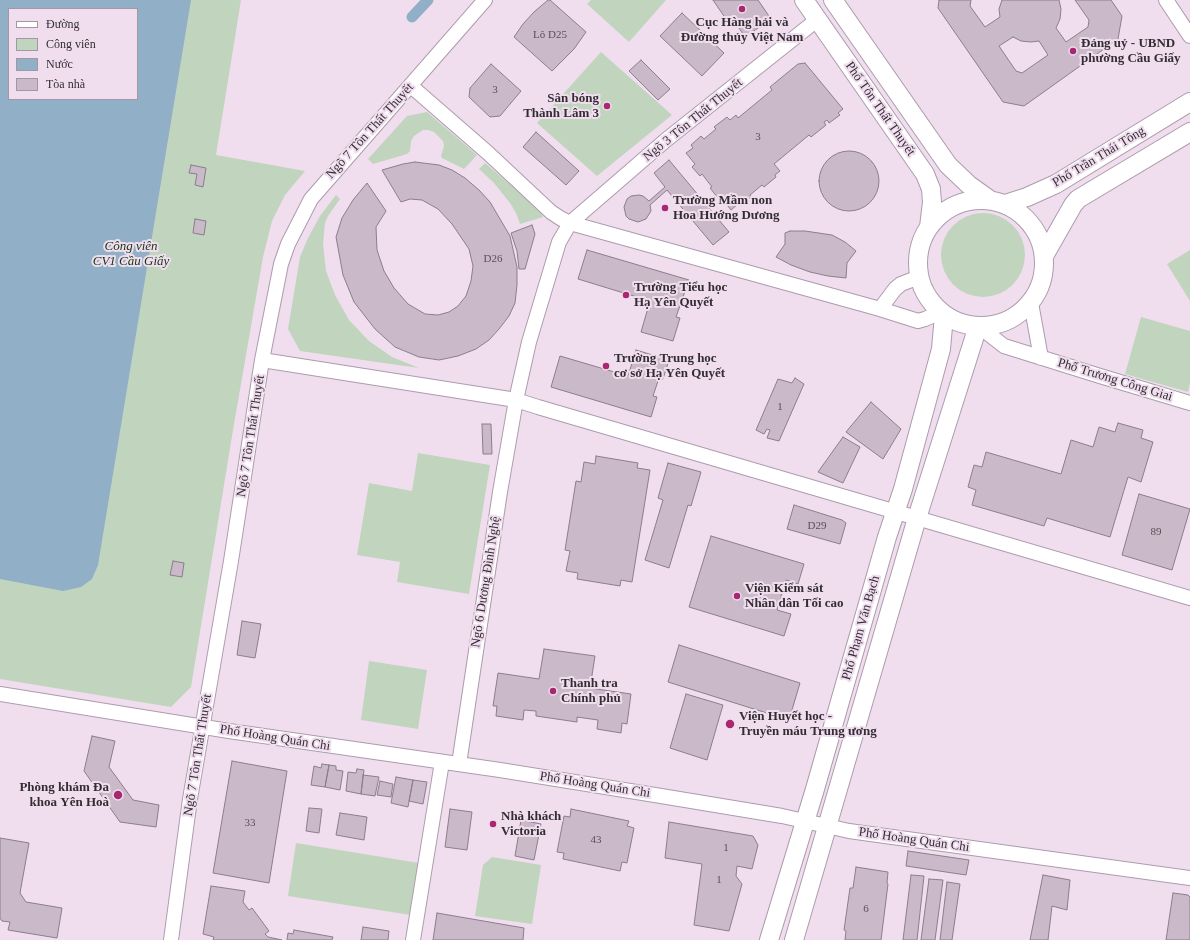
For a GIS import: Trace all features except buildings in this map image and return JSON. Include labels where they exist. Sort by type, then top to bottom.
[{"type":"main road","name":"Phố Tôn Thất Thuyết","points":[[804,0],[920,166],[928,180],[931,189],[932,202],[929,227]]},
{"type":"main road","name":"Phố Tôn Thất Thuyết","points":[[837,1],[948,164],[969,185],[998,202]]},
{"type":"main road","name":"Phố Trần Thái Tông","points":[[998,202],[1027,197],[1056,184],[1190,102]]},
{"type":"main road","name":"Phố Trần Thái Tông","points":[[1044,256],[1073,205],[1078,199],[1190,132]]},
{"type":"main road","points":[[1056,184],[1073,205]]},
{"type":"main road","points":[[976,200],[998,202],[1020,213],[1034,228],[1041,242],[1045,268],[1038,292],[1021,314],[996,325],[979,328],[954,321],[934,306],[926,294],[919,277],[918,252],[922,239],[929,227],[938,216],[949,208],[962,202],[976,200]]},
{"type":"main road","name":"Phố Phạm Văn Bạch","points":[[769,940],[815,789],[941,349],[942,313]]},
{"type":"main road","name":"Phố Phạm Văn Bạch","points":[[794,940],[917,518],[968,356],[979,328]]},
{"type":"main road","points":[[941,349],[968,356]]},
{"type":"street","name":"Ngõ 7 Tôn Thất Thuyết","points":[[171,940],[190,798],[231,561],[262,360],[281,264],[298,221],[310,199],[485,0]]},
{"type":"street","points":[[1166,0],[1190,36]]},
{"type":"street","name":"Ngõ 3 Tôn Thất Thuyết","points":[[516,400],[529,342],[559,242],[570,223],[666,140],[818,19]]},
{"type":"street","points":[[410,86],[488,153],[551,212],[570,223],[880,309],[918,321],[942,313]]},
{"type":"street","points":[[880,309],[895,289],[901,284],[919,277]]},
{"type":"street","name":"Phố Trương Công Giai","points":[[1031,303],[1041,358]]},
{"type":"street","name":"Phố Trương Công Giai","points":[[979,328],[1004,346],[1190,402]]},
{"type":"street","points":[[262,360],[516,400],[1190,598]]},
{"type":"street","name":"Ngõ 6 Dương Đình Nghệ","points":[[459,764],[500,492],[516,400]]},
{"type":"street","name":"Phố Hoàng Quán Chi","points":[[0,694],[203,727],[459,764],[655,795],[804,821],[849,831],[1190,878]]},
{"type":"street","points":[[413,940],[442,762]]},
{"type":"green space","name":"Công viên CV1 Cầu Giấy","points":[[0,0],[241,0],[216,155],[305,171],[285,195],[272,221],[263,257],[191,687],[171,707],[0,679]]},
{"type":"green space","points":[[591,0],[666,0],[629,42],[587,4]]},
{"type":"green space","name":"Sân bóng Thành Lâm 3","points":[[601,52],[672,115],[597,176],[537,123]]},
{"type":"green space","points":[[427,112],[477,155],[464,169],[442,158],[441,156],[444,146],[443,141],[434,132],[428,130],[423,130],[414,136],[411,141],[410,151],[407,154],[373,164],[368,159],[407,116]]},
{"type":"green space","points":[[485,163],[541,211],[543,217],[520,224],[510,203],[494,183],[479,169]]},
{"type":"green space","points":[[336,195],[340,199],[325,223],[323,244],[326,271],[335,295],[349,320],[369,341],[392,357],[419,368],[300,351],[288,329],[300,257],[320,216]]},
{"type":"green space","points":[[983,213],[999,216],[1013,225],[1022,239],[1025,255],[1022,271],[1013,285],[999,294],[983,297],[967,294],[953,285],[944,271],[941,255],[944,239],[953,225],[967,216]]},
{"type":"green space","points":[[1190,250],[1190,301],[1167,264]]},
{"type":"green space","points":[[1141,317],[1190,331],[1190,383],[1188,392],[1125,374]]},
{"type":"green space","points":[[418,453],[490,465],[469,594],[397,582],[400,562],[357,555],[369,483],[412,491]]},
{"type":"green space","points":[[369,661],[427,670],[418,729],[361,720]]},
{"type":"green space","points":[[296,843],[419,863],[411,915],[288,896]]},
{"type":"green space","points":[[492,857],[541,865],[532,924],[475,916],[483,865]]},
{"type":"water","points":[[0,0],[191,0],[98,565],[92,579],[81,587],[63,591],[0,579]]},
{"type":"waterway","points":[[412,17],[428,0]]},
{"type":"place","name":"Cục Hàng hải và Đường thủy Việt Nam","points":[[742,9]]},
{"type":"place","name":"Đảng uỷ - UBND phường Cầu Giấy","points":[[1073,51]]},
{"type":"place","name":"Sân bóng Thành Lâm 3","points":[[607,106]]},
{"type":"place","name":"Trường Mầm non Hoa Hướng Dương","points":[[665,208]]},
{"type":"place","name":"Trường Tiểu học Hạ Yên Quyết","points":[[626,295]]},
{"type":"place","name":"Trường Trung học cơ sở Hạ Yên Quyết","points":[[606,366]]},
{"type":"place","name":"Viện Kiểm sát Nhân dân Tối cao","points":[[737,596]]},
{"type":"place","name":"Thanh tra Chính phủ","points":[[553,691]]},
{"type":"place","name":"Viện Huyết học - Truyền máu Trung ương","points":[[730,724]]},
{"type":"place","name":"Phòng khám Đa khoa Yên Hoà","points":[[118,795]]},
{"type":"place","name":"Nhà khách Victoria","points":[[493,824]]}]
